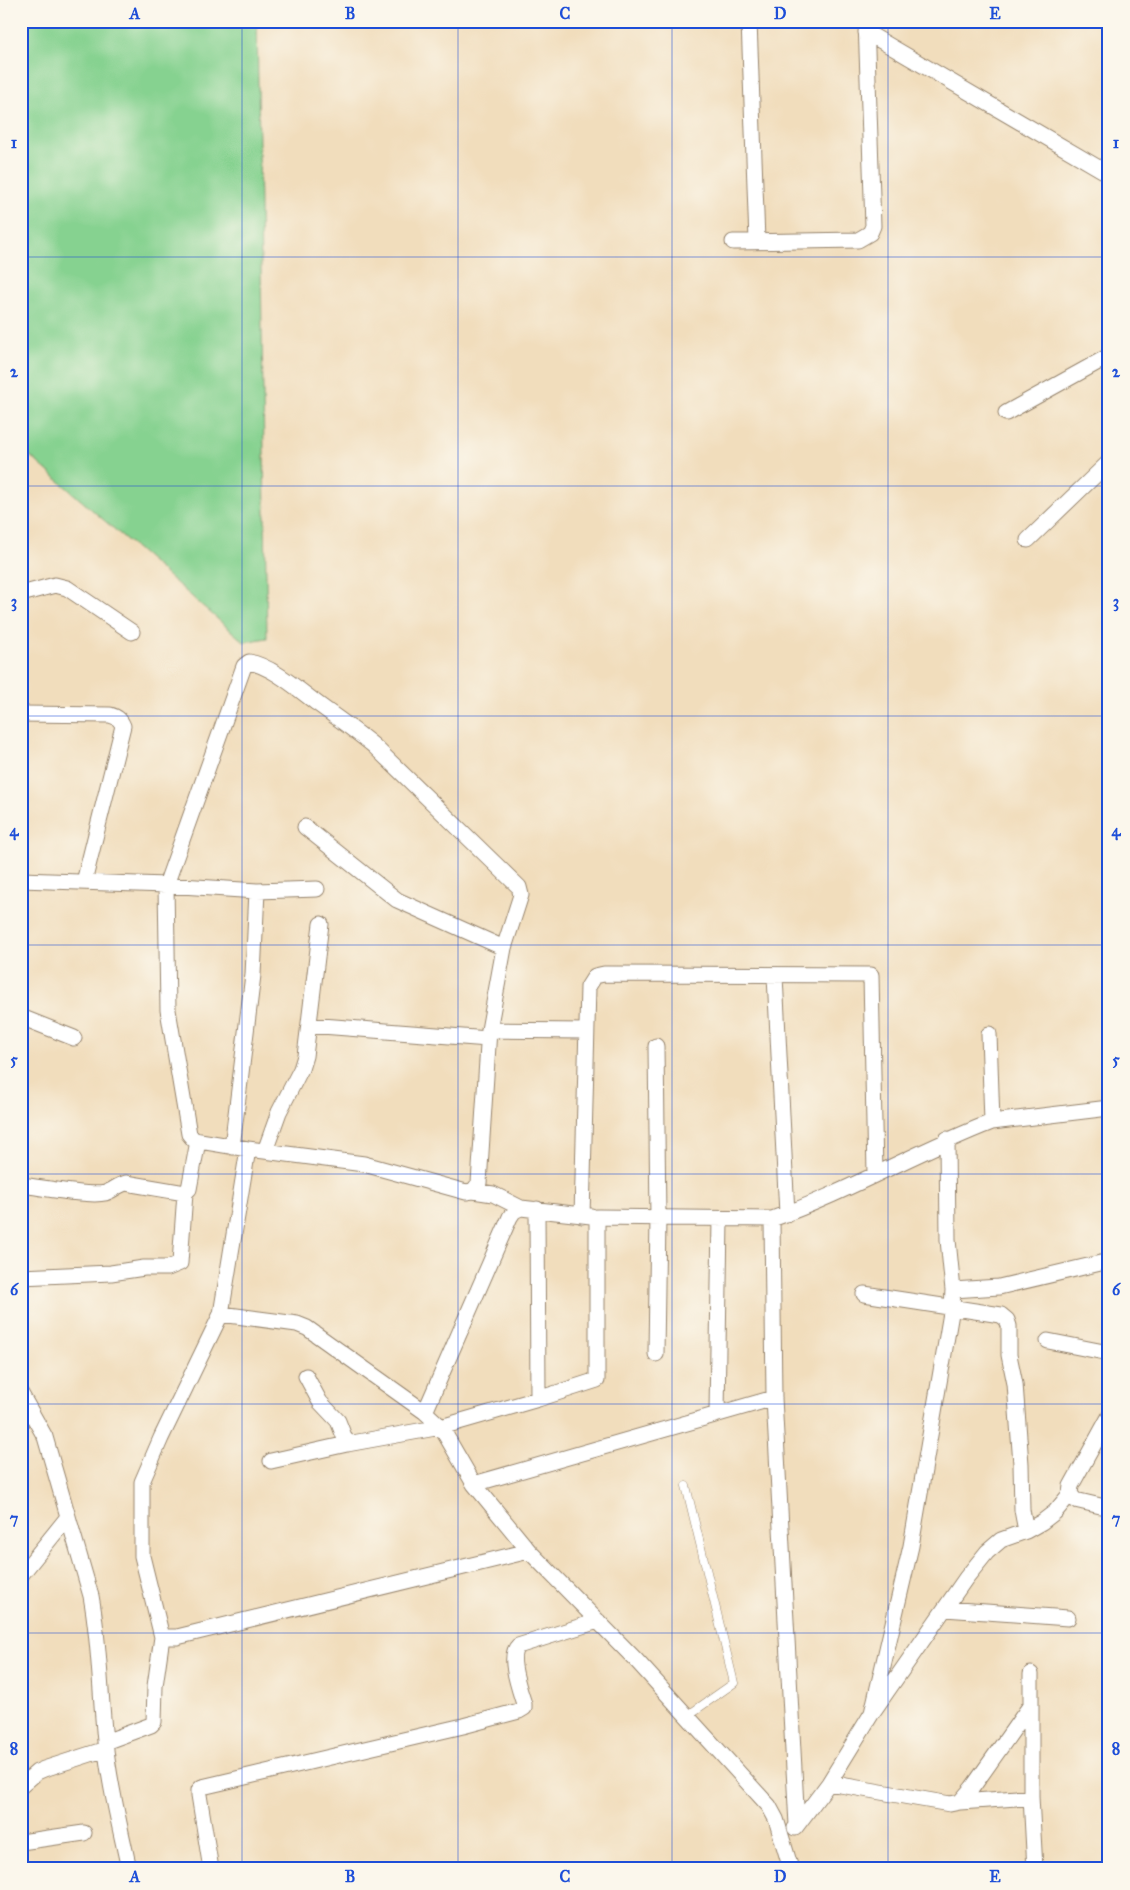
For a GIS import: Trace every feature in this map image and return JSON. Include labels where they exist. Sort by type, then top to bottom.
[{"type":"street","points":[[749,21],[756,241]]},
{"type":"street","points":[[733,242],[858,240],[870,233],[873,226],[866,26]]},
{"type":"street","points":[[866,26],[1109,174]]},
{"type":"street","points":[[1006,414],[1109,356]]},
{"type":"street","points":[[1028,540],[1109,462]]},
{"type":"street","points":[[21,594],[56,584],[67,588],[132,632]]},
{"type":"street","points":[[474,1191],[479,1184],[488,1034],[504,948],[521,895],[519,887],[374,746],[351,727],[276,674],[249,662],[244,666],[166,885],[168,1010],[191,1138],[198,1141],[248,1149],[364,1164],[466,1192],[474,1191],[493,1194],[529,1209],[597,1217],[772,1219],[875,1174],[947,1139],[992,1122],[1109,1108]]},
{"type":"street","points":[[21,714],[110,715],[116,716],[123,726],[84,882]]},
{"type":"street","points":[[304,828],[397,900],[504,948]]},
{"type":"street","points":[[21,880],[257,890],[317,890]]},
{"type":"street","points":[[232,1146],[253,975],[257,890]]},
{"type":"street","points":[[264,1151],[279,1112],[301,1069],[309,1025],[321,924]]},
{"type":"street","points":[[582,1216],[588,987],[595,976],[614,974],[871,975],[875,1174]]},
{"type":"street","points":[[775,976],[787,1214]]},
{"type":"street","points":[[21,1017],[74,1038]]},
{"type":"street","points":[[309,1025],[488,1034],[586,1031]]},
{"type":"street","points":[[989,1034],[992,1122]]},
{"type":"street","points":[[656,1046],[658,1218],[656,1354]]},
{"type":"street","points":[[872,1713],[910,1546],[952,1307],[953,1290],[948,1240],[947,1139]]},
{"type":"street","points":[[21,1276],[111,1273],[144,1268],[168,1268],[180,1263],[185,1193],[189,1189],[198,1141]]},
{"type":"street","points":[[21,1786],[37,1772],[105,1746],[154,1722],[155,1686],[162,1637],[142,1556],[142,1482],[161,1438],[221,1314],[248,1149]]},
{"type":"street","points":[[21,1185],[93,1194],[106,1193],[118,1185],[126,1183],[185,1193]]},
{"type":"street","points":[[529,1209],[538,1399]]},
{"type":"street","points":[[425,1412],[510,1217],[514,1211],[529,1209]]},
{"type":"street","points":[[272,1460],[440,1427],[594,1382],[598,1378],[597,1217]]},
{"type":"street","points":[[718,1413],[720,1219]]},
{"type":"street","points":[[772,1219],[774,1398],[797,1825]]},
{"type":"street","points":[[953,1290],[999,1287],[1109,1261]]},
{"type":"street","points":[[864,1294],[1001,1315],[1007,1320],[1009,1326],[1009,1355],[1015,1384],[1022,1464],[1022,1510],[1026,1531]]},
{"type":"street","points":[[221,1314],[297,1324],[307,1328],[425,1412],[440,1427],[474,1484],[529,1551],[598,1621],[769,1806],[776,1818],[792,1869]]},
{"type":"street","points":[[1048,1341],[1109,1354]]},
{"type":"street","points":[[306,1376],[320,1402],[338,1420],[346,1444]]},
{"type":"street","points":[[21,1394],[44,1437],[91,1596],[105,1746],[129,1869]]},
{"type":"street","points":[[474,1484],[774,1398]]},
{"type":"street","points":[[785,1844],[829,1783],[872,1713],[987,1552],[1001,1540],[1026,1531],[1048,1517],[1070,1494],[1071,1486],[1109,1417]]},
{"type":"street","points":[[1070,1494],[1076,1500],[1109,1508]]},
{"type":"street","points":[[21,1575],[67,1518]]},
{"type":"street","points":[[162,1637],[176,1637],[529,1551]]},
{"type":"street","points":[[945,1609],[1068,1618]]},
{"type":"street","points":[[211,1869],[199,1795],[199,1790],[202,1787],[519,1711],[524,1708],[524,1704],[513,1660],[515,1649],[518,1646],[598,1621]]},
{"type":"street","points":[[1031,1674],[1031,1797],[1035,1869]]},
{"type":"street","points":[[960,1802],[1030,1706]]},
{"type":"street","points":[[829,1783],[950,1804],[1031,1797]]},
{"type":"street","points":[[21,1842],[84,1833]]},
{"type":"lane","points":[[686,1486],[734,1683],[687,1716]]},
{"type":"green space","points":[[21,21],[257,21],[267,638],[244,642],[21,448]]}]
